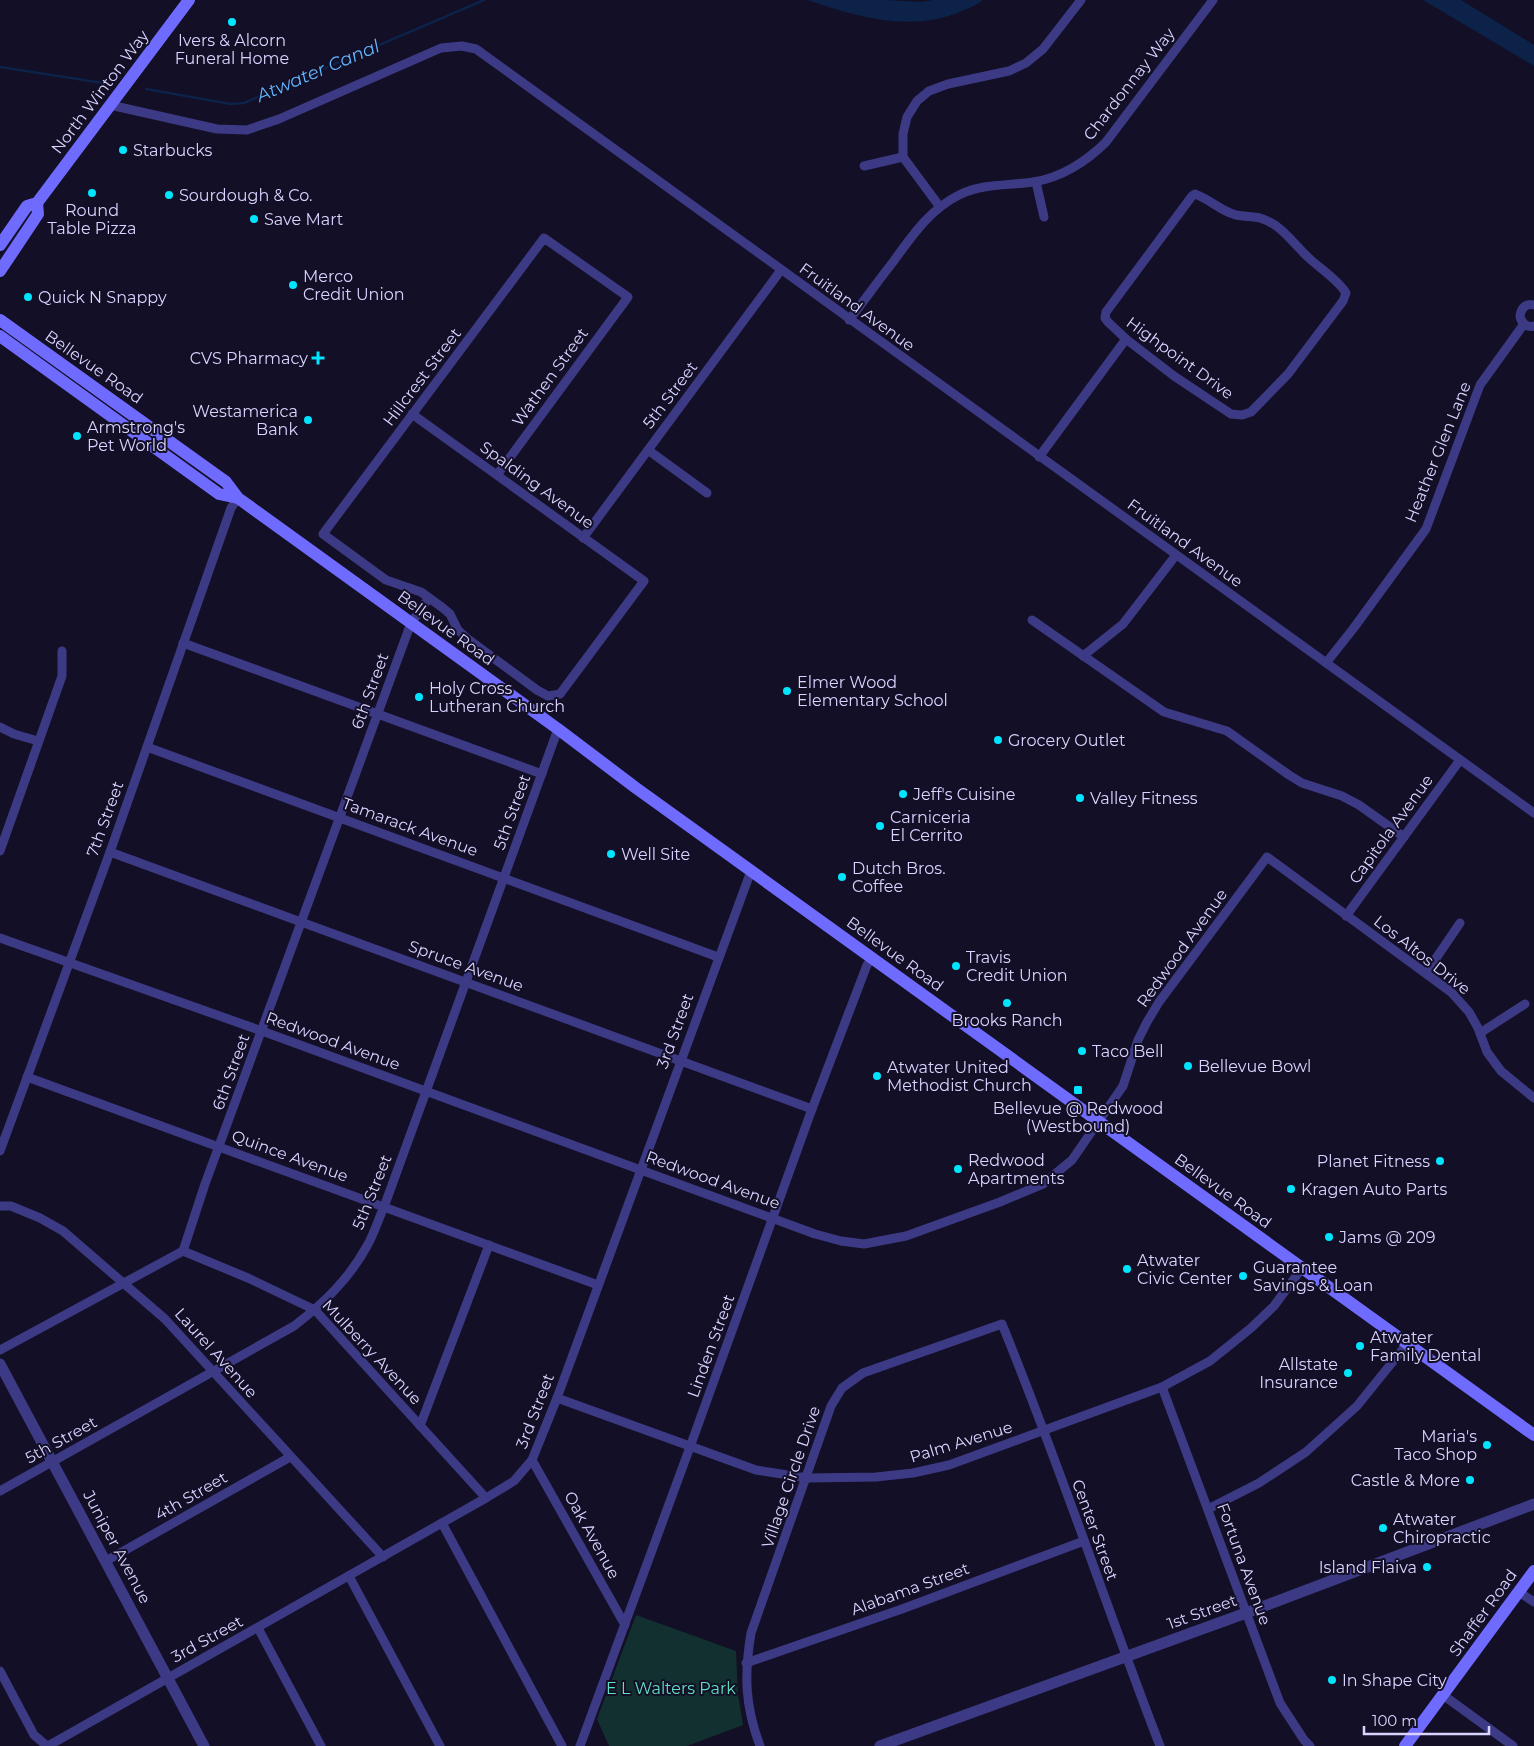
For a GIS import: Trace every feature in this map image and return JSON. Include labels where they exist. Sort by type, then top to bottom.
[{"type":"main road","name":"North Winton Way","points":[[0,271],[38,214],[38,204],[188,0]]},
{"type":"main road","name":"North Winton Way","points":[[0,245],[27,206],[38,204]]},
{"type":"main road","name":"Bellevue Road","points":[[0,320],[226,482],[238,498],[751,871],[1534,1435]]},
{"type":"main road","name":"Bellevue Road","points":[[0,336],[219,494],[238,498]]},
{"type":"main road","points":[[75,390],[80,387],[87,387],[99,390]]},
{"type":"main road","name":"Shaffer Road","points":[[1405,1746],[1534,1571]]},
{"type":"street","points":[[940,207],[903,157],[905,125],[907,117],[917,100],[929,91],[948,84],[1009,71],[1026,63],[1043,49],[1080,0]]},
{"type":"street","name":"Chardonnay Way","points":[[849,320],[921,225],[940,207],[981,186],[1036,182],[1066,172],[1094,154],[1106,142],[1213,0]]},
{"type":"street","name":"Fruitland Avenue","points":[[110,105],[217,129],[247,130],[280,119],[441,48],[462,46],[476,49],[1534,813]]},
{"type":"street","points":[[864,166],[903,157]]},
{"type":"street","points":[[1036,182],[1044,217]]},
{"type":"street","name":"Highpoint Drive","points":[[1195,194],[1204,197],[1232,214],[1260,218],[1277,226],[1292,239],[1307,257],[1342,286],[1346,294],[1343,301],[1288,374],[1251,412],[1242,416],[1231,414],[1174,376],[1126,339],[1108,322],[1106,312],[1195,194]]},
{"type":"street","name":"Hillcrest Street","points":[[429,598],[420,592],[381,577],[323,534],[544,238],[628,298]]},
{"type":"street","name":"5th Street","points":[[583,538],[781,270]]},
{"type":"street","name":"Wathen Street","points":[[497,475],[628,298]]},
{"type":"street","name":"Heather Glen Lane","points":[[1326,663],[1426,529],[1480,385],[1524,324],[1520,319],[1520,312],[1527,305],[1534,304]]},
{"type":"street","points":[[1524,324],[1534,326]]},
{"type":"street","points":[[1039,457],[1126,339]]},
{"type":"street","name":"Spalding Avenue","points":[[412,414],[644,581],[560,694],[548,696],[469,640],[458,630],[450,614],[429,598]]},
{"type":"street","points":[[648,450],[707,493]]},
{"type":"street","name":"7th Street","points":[[0,1152],[110,852],[231,508],[238,498]]},
{"type":"street","points":[[1083,656],[1123,624],[1176,555]]},
{"type":"street","name":"6th Street","points":[[183,1251],[219,1147],[411,623],[429,598]]},
{"type":"street","points":[[1032,620],[1164,712],[1226,731],[1289,775],[1302,782],[1342,796],[1359,805],[1404,837]]},
{"type":"street","points":[[183,643],[542,774]]},
{"type":"street","points":[[0,852],[62,676],[62,651]]},
{"type":"street","points":[[0,727],[14,734],[38,741]]},
{"type":"street","name":"5th Street","points":[[0,1492],[288,1329],[315,1310],[350,1273],[367,1245],[384,1207],[558,729]]},
{"type":"street","name":"Tamarack Avenue","points":[[147,748],[340,817],[718,957]]},
{"type":"street","name":"Capitola Avenue","points":[[1346,916],[1460,760]]},
{"type":"street","name":"Spruce Avenue","points":[[110,852],[812,1109]]},
{"type":"street","name":"Los Altos Drive","points":[[1267,858],[1451,992],[1469,1012],[1487,1052],[1501,1071],[1534,1098]]},
{"type":"street","name":"Redwood Avenue","points":[[0,938],[262,1031],[815,1234],[841,1241],[864,1244],[906,1236],[1000,1202],[1043,1184],[1072,1160],[1122,1086],[1138,1040],[1159,1002],[1267,858]]},
{"type":"street","name":"3rd Street","points":[[48,1746],[486,1498],[514,1481],[532,1460],[751,871]]},
{"type":"street","points":[[1426,973],[1460,923]]},
{"type":"street","name":"Linden Street","points":[[580,1746],[812,1109],[866,965],[872,958]]},
{"type":"street","points":[[1480,1034],[1525,1004]]},
{"type":"street","name":"Quince Avenue","points":[[27,1077],[598,1285]]},
{"type":"street","name":"Laurel Avenue","points":[[0,1206],[11,1206],[40,1218],[63,1231],[165,1319],[383,1557]]},
{"type":"street","points":[[420,1426],[489,1245]]},
{"type":"street","points":[[0,1350],[183,1251]]},
{"type":"street","name":"Mulberry Avenue","points":[[183,1251],[248,1278],[315,1310],[486,1498]]},
{"type":"street","name":"Palm Avenue","points":[[556,1398],[690,1448],[756,1470],[807,1478],[876,1478],[912,1473],[949,1465],[1044,1432],[1162,1387],[1210,1361],[1251,1328],[1274,1306],[1302,1268]]},
{"type":"street","name":"Center Street","points":[[1002,1324],[1029,1389],[1160,1746]]},
{"type":"street","name":"Village Circle Drive","points":[[760,1746],[749,1710],[746,1689],[746,1663],[751,1634],[831,1406],[842,1388],[863,1373],[1002,1324]]},
{"type":"street","points":[[1208,1509],[1260,1483],[1306,1452],[1358,1406],[1407,1344]]},
{"type":"street","name":"Juniper Avenue","points":[[0,1364],[204,1746]]},
{"type":"street","name":"Fortuna Avenue","points":[[1162,1387],[1280,1702],[1304,1740],[1310,1746]]},
{"type":"street","name":"4th Street","points":[[106,1561],[290,1457]]},
{"type":"street","name":"Oak Avenue","points":[[532,1460],[625,1625]]},
{"type":"street","name":"1st Street","points":[[880,1746],[1246,1613],[1534,1504]]},
{"type":"street","points":[[442,1523],[562,1746]]},
{"type":"street","name":"Alabama Street","points":[[746,1663],[902,1609],[1084,1541]]},
{"type":"street","points":[[349,1576],[440,1746]]},
{"type":"street","points":[[1519,1592],[1534,1602]]},
{"type":"street","points":[[258,1628],[321,1746]]},
{"type":"street","points":[[0,1671],[34,1735],[48,1746]]},
{"type":"street","points":[[1443,1695],[1513,1746]]},
{"type":"green space","name":"E L Walters Park","points":[[636,1615],[736,1651],[738,1694],[743,1725],[687,1746],[609,1746],[597,1719]]},
{"type":"water","points":[[807,0],[921,2],[933,0],[983,0],[970,8],[943,18],[904,22],[865,17]]},
{"type":"water","points":[[1423,0],[1461,0],[1534,45],[1534,66]]},
{"type":"waterway","name":"Atwater Canal","points":[[146,89],[231,104],[244,103],[484,0]]},
{"type":"waterway","name":"Atwater Canal","points":[[0,67],[103,83]]},
{"type":"place","name":"Ivers & Alcorn Funeral Home","points":[[232,22]]},
{"type":"place","name":"Starbucks","points":[[123,150]]},
{"type":"place","name":"Round Table Pizza","points":[[92,193]]},
{"type":"place","name":"Sourdough & Co.","points":[[169,195]]},
{"type":"place","name":"Save Mart","points":[[254,219]]},
{"type":"place","name":"Merco Credit Union","points":[[293,285]]},
{"type":"place","name":"Quick N Snappy","points":[[28,297]]},
{"type":"place","name":"CVS Pharmacy","points":[[318,358]]},
{"type":"place","name":"Westamerica Bank","points":[[308,420]]},
{"type":"place","name":"Armstrong's Pet World","points":[[77,436]]},
{"type":"place","name":"Elmer Wood Elementary School","points":[[787,691]]},
{"type":"place","name":"Holy Cross Lutheran Church","points":[[419,697]]},
{"type":"place","name":"Grocery Outlet","points":[[998,740]]},
{"type":"place","name":"Jeff's Cuisine","points":[[903,794]]},
{"type":"place","name":"Valley Fitness","points":[[1080,798]]},
{"type":"place","name":"Carniceria El Cerrito","points":[[880,826]]},
{"type":"place","name":"Well Site","points":[[611,854]]},
{"type":"place","name":"Dutch Bros. Coffee","points":[[842,877]]},
{"type":"place","name":"Travis Credit Union","points":[[956,966]]},
{"type":"place","name":"Brooks Ranch","points":[[1007,1003]]},
{"type":"place","name":"Taco Bell","points":[[1082,1051]]},
{"type":"place","name":"Bellevue Bowl","points":[[1188,1066]]},
{"type":"place","name":"Atwater United Methodist Church","points":[[877,1076]]},
{"type":"place","name":"Bellevue @ Redwood (Westbound)","points":[[1078,1090]]},
{"type":"place","name":"Planet Fitness","points":[[1440,1161]]},
{"type":"place","name":"Redwood Apartments","points":[[958,1169]]},
{"type":"place","name":"Kragen Auto Parts","points":[[1291,1189]]},
{"type":"place","name":"Jams @ 209","points":[[1329,1237]]},
{"type":"place","name":"Atwater Civic Center","points":[[1127,1269]]},
{"type":"place","name":"Guarantee Savings & Loan","points":[[1243,1276]]},
{"type":"place","name":"Atwater Family Dental","points":[[1360,1346]]},
{"type":"place","name":"Allstate Insurance","points":[[1348,1373]]},
{"type":"place","name":"Maria's Taco Shop","points":[[1487,1445]]},
{"type":"place","name":"Castle & More","points":[[1470,1480]]},
{"type":"place","name":"Atwater Chiropractic","points":[[1383,1528]]},
{"type":"place","name":"Island Flaiva","points":[[1427,1567]]},
{"type":"place","name":"In Shape City","points":[[1332,1680]]}]
